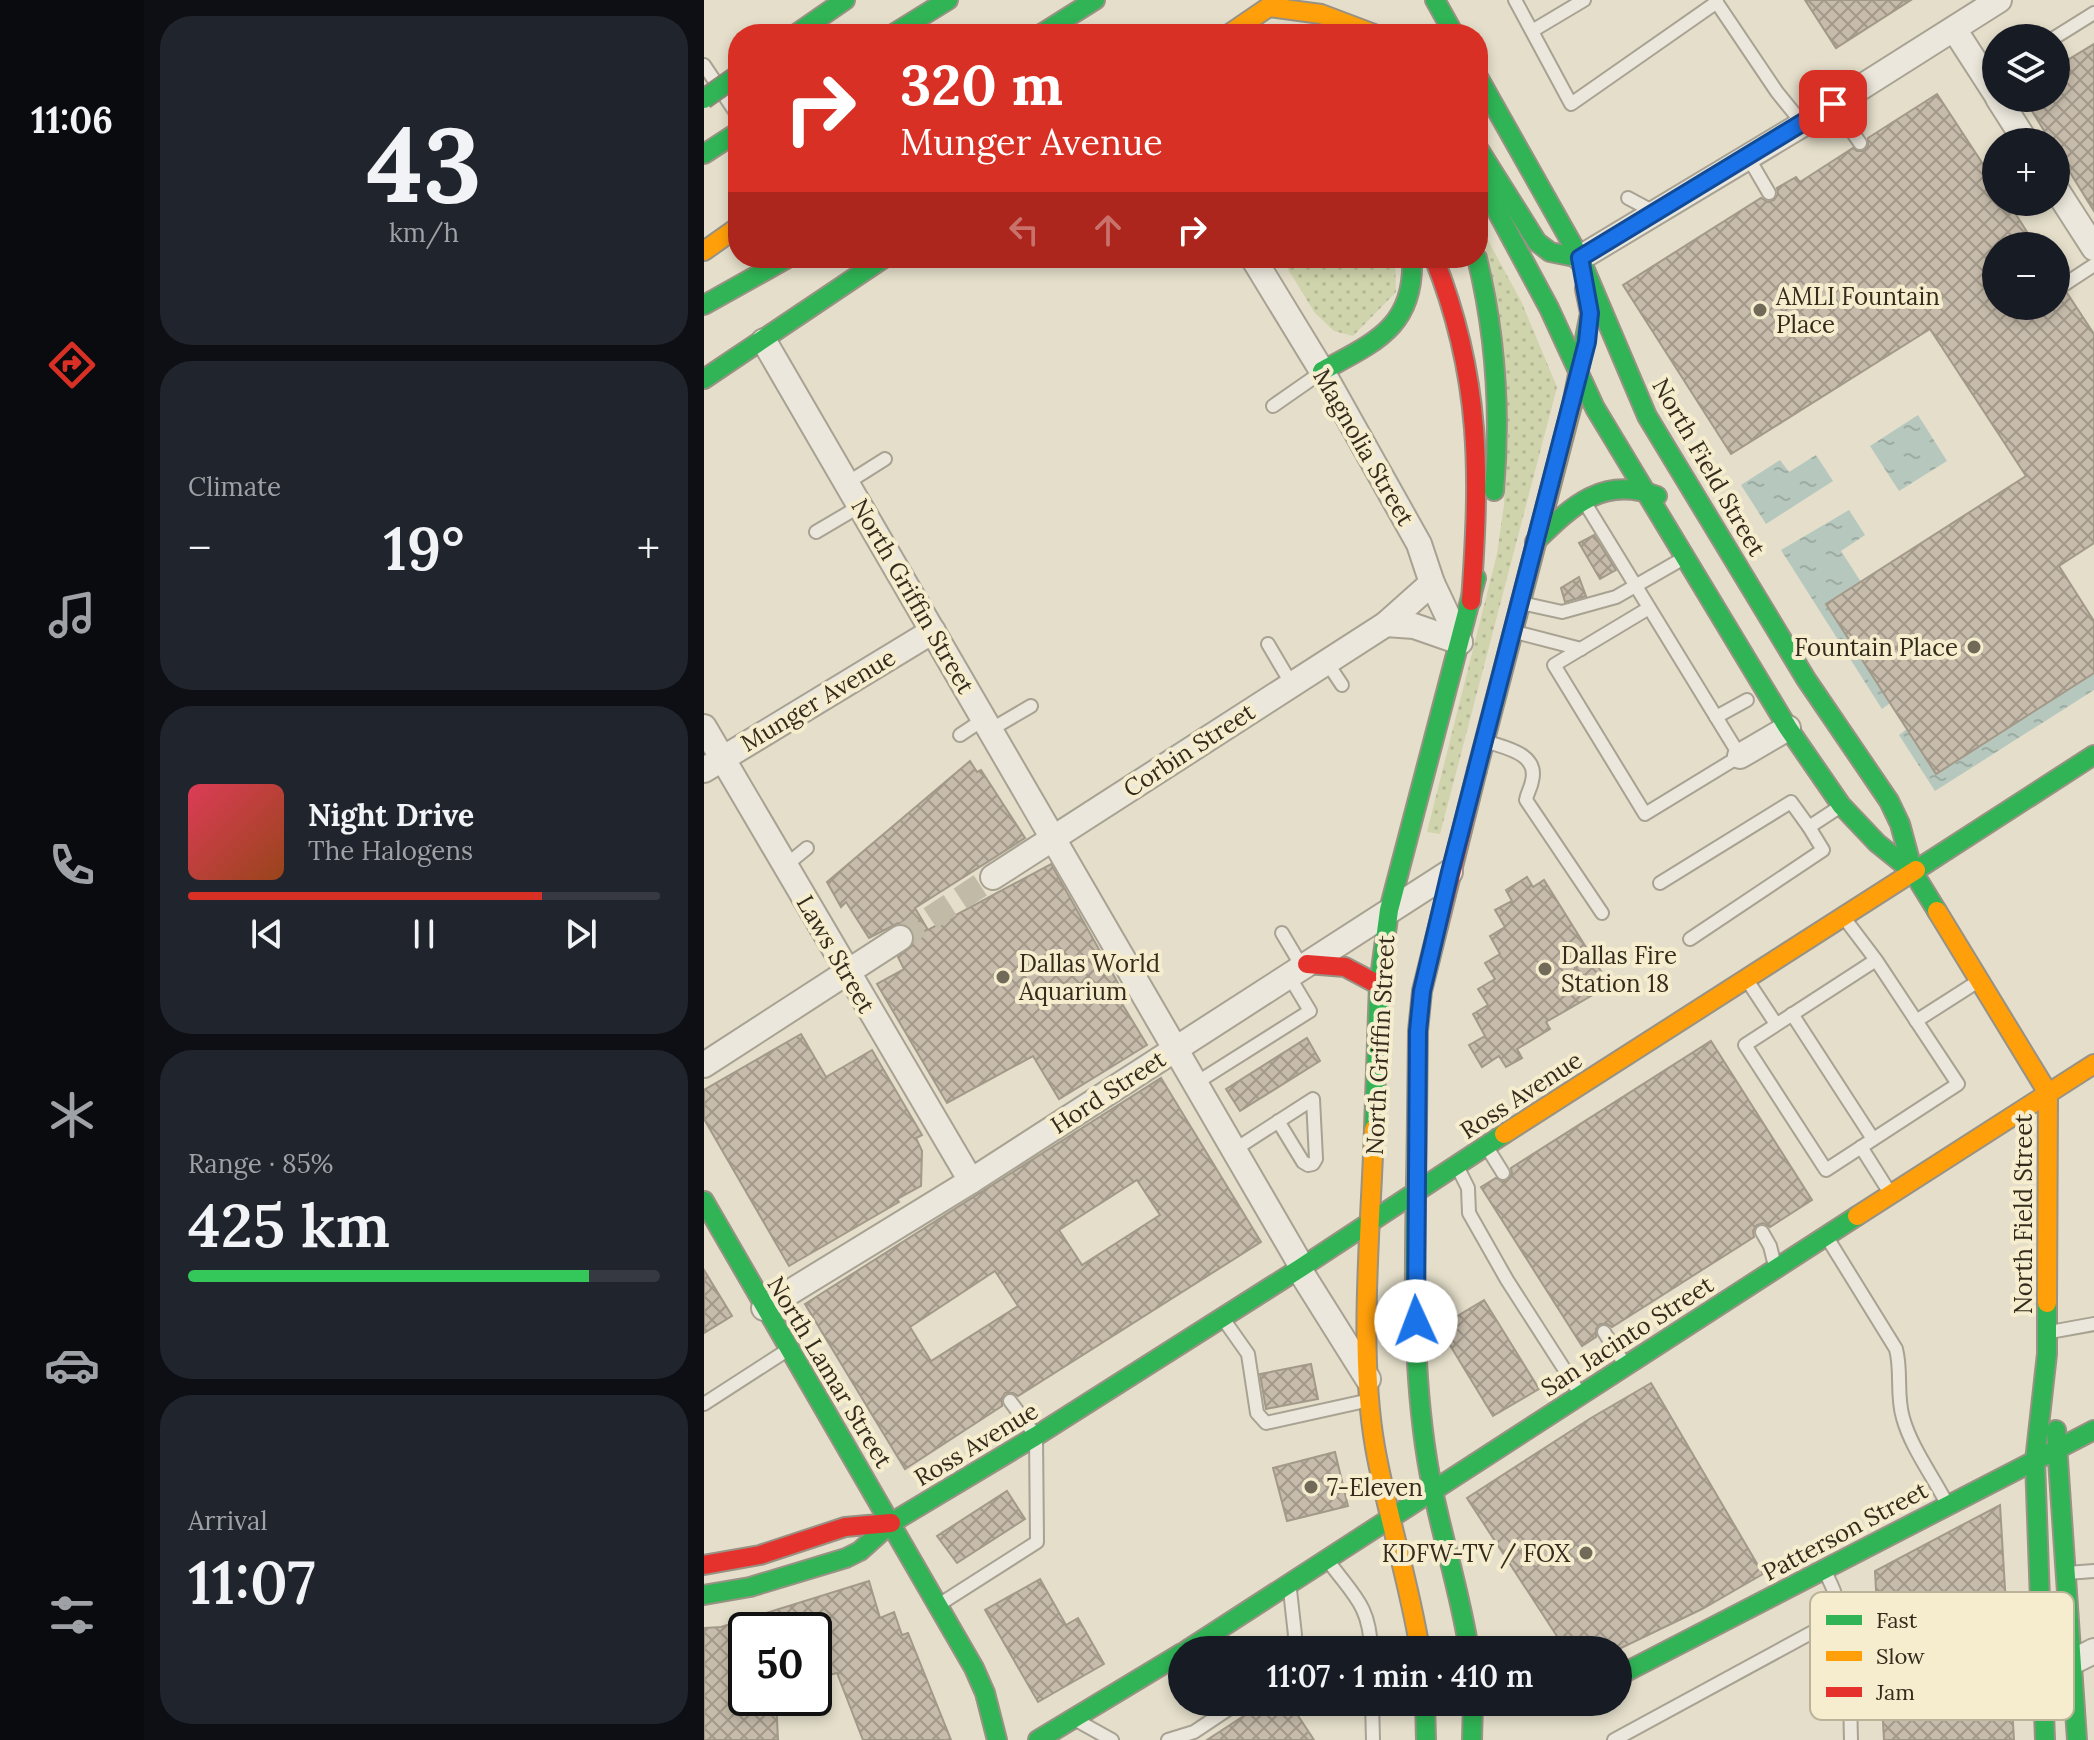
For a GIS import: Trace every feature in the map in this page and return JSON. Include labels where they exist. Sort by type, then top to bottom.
[{"type":"main road","points":[[810,24],[845,0]]},
{"type":"main road","points":[[909,24],[948,0]]},
{"type":"main road","points":[[1057,24],[1095,0]]},
{"type":"main road","points":[[1440,4],[1449,24]]},
{"type":"main road","points":[[1242,24],[1264,6],[1321,14],[1348,24]]},
{"type":"main road","points":[[1374,11],[1381,24]]},
{"type":"main road","points":[[704,99],[728,82]]},
{"type":"main road","name":"North Field Street","points":[[1488,95],[1580,258],[1647,416],[1806,679],[1889,801],[1900,824],[1913,872],[2048,1093],[2047,1354],[2035,1461],[2038,1592]]},
{"type":"main road","points":[[704,154],[728,138]]},
{"type":"main road","points":[[1488,164],[1537,242],[1550,252],[1580,258]]},
{"type":"main road","name":"North Field Street","points":[[1488,195],[1549,308],[1595,408],[1788,728],[1841,805],[1877,843],[1913,872]]},
{"type":"main road","points":[[704,251],[728,234]]},
{"type":"main road","name":"North Griffin Street","points":[[1467,1636],[1427,1460],[1417,1358],[1418,1031],[1422,991],[1450,872],[1579,377],[1590,313],[1580,258]]},
{"type":"main road","points":[[704,305],[770,268]]},
{"type":"main road","points":[[704,379],[870,268]]},
{"type":"main road","points":[[1322,371],[1395,325],[1407,309],[1413,289],[1412,268]]},
{"type":"main road","points":[[1439,268],[1451,293],[1473,392],[1479,456],[1471,601]]},
{"type":"main road","name":"North Griffin Street","points":[[1418,1636],[1411,1594],[1375,1446],[1370,1390],[1368,1321],[1379,985],[1389,910],[1492,515],[1499,418],[1495,337],[1479,268]]},
{"type":"main road","points":[[704,361],[732,360]]},
{"type":"main road","points":[[1535,542],[1559,517],[1601,491],[1629,485],[1644,489],[1665,504],[1700,557],[1711,562],[1734,560]]},
{"type":"main road","name":"Ross Avenue","points":[[704,1595],[750,1587],[860,1551],[891,1523],[1223,1318],[2094,755]]},
{"type":"main road","points":[[1299,969],[1332,963],[1350,967],[1379,985]]},
{"type":"main road","name":"San Jacinto Street","points":[[1209,1636],[2094,1064]]},
{"type":"main road","name":"North Lamar Street","points":[[704,1201],[938,1605],[979,1681],[997,1740]]},
{"type":"main road","name":"North Field Street","points":[[2047,1354],[2059,1448],[2068,1592]]},
{"type":"main road","name":"Patterson Street","points":[[1632,1669],[2094,1430]]},
{"type":"main road","name":"Ross Avenue","points":[[704,1565],[760,1555],[845,1527],[891,1523]]},
{"type":"main road","name":"San Jacinto Street","points":[[1038,1740],[1168,1662]]},
{"type":"main road","name":"North Field Street","points":[[2074,1693],[2077,1740]]},
{"type":"main road","points":[[1425,1716],[1426,1740]]},
{"type":"main road","points":[[1472,1740],[1473,1716]]},
{"type":"main road","name":"North Field Street","points":[[2044,1720],[2045,1740]]},
{"type":"street","points":[[1580,258],[1803,124],[1999,0]]},
{"type":"street","points":[[1954,29],[1982,70]]},
{"type":"street","points":[[2070,211],[2094,248]]},
{"type":"street","name":"Magnolia Street","points":[[1259,268],[1322,371],[1419,544],[1432,583],[1460,642]]},
{"type":"street","name":"North Griffin Street","points":[[764,341],[1196,1083],[1370,1390]]},
{"type":"street","name":"Corbin Street","points":[[993,877],[1386,624],[1432,583]]},
{"type":"street","points":[[1386,624],[1414,626],[1460,642]]},
{"type":"street","name":"Munger Avenue","points":[[713,764],[933,631]]},
{"type":"street","name":"Laws Street","points":[[704,727],[713,764],[785,866],[971,1181]]},
{"type":"street","points":[[1740,756],[1788,728]]},
{"type":"street","name":"Hord Street","points":[[764,1308],[971,1181],[1450,872]]},
{"type":"street","points":[[704,1065],[900,938]]},
{"type":"street","points":[[2074,1661],[2094,1651]]},
{"type":"lane","points":[[1515,0],[1571,104],[1716,1],[1777,92],[1803,124]]},
{"type":"lane","points":[[1532,31],[1584,0]]},
{"type":"lane","points":[[2070,28],[2094,13]]},
{"type":"lane","points":[[704,65],[728,101]]},
{"type":"lane","points":[[1833,104],[1860,143]]},
{"type":"lane","points":[[1748,157],[1769,193]]},
{"type":"lane","points":[[1628,198],[1656,213]]},
{"type":"lane","points":[[2070,281],[2094,265]]},
{"type":"lane","points":[[1273,406],[1322,371]]},
{"type":"lane","points":[[847,483],[885,459]]},
{"type":"lane","points":[[1584,502],[1740,756],[1645,814],[1554,665],[1649,608]]},
{"type":"lane","points":[[816,532],[860,506]]},
{"type":"lane","points":[[1519,603],[1562,612],[1616,597],[1684,558]]},
{"type":"lane","points":[[1512,632],[1581,649]]},
{"type":"lane","points":[[1268,644],[1291,683]]},
{"type":"lane","points":[[1326,661],[1342,685]]},
{"type":"lane","points":[[1716,717],[1747,700]]},
{"type":"lane","points":[[960,735],[1031,706]]},
{"type":"lane","points":[[1484,741],[1517,751],[1530,763],[1533,780],[1526,800],[1602,913]]},
{"type":"lane","points":[[1660,883],[1791,802],[1823,850],[1690,939]]},
{"type":"lane","points":[[1809,827],[1841,805]]},
{"type":"lane","points":[[785,866],[807,848]]},
{"type":"lane","points":[[1843,917],[1876,960],[1958,1084],[1826,1170],[1745,1045],[1876,960]]},
{"type":"lane","points":[[1196,1083],[1310,1011],[1299,969],[1282,933]]},
{"type":"lane","points":[[1747,979],[1776,1024]]},
{"type":"lane","points":[[1916,1021],[1979,981]]},
{"type":"lane","points":[[1792,1014],[1873,1139]]},
{"type":"lane","points":[[1234,1150],[1278,1121],[1313,1099],[1316,1159],[1313,1164],[1303,1162],[1278,1121]]},
{"type":"lane","points":[[1486,1146],[1503,1173]]},
{"type":"lane","points":[[1861,1147],[1892,1196]]},
{"type":"lane","points":[[1456,1165],[1468,1188],[1469,1213],[1507,1280],[1580,1394]]},
{"type":"lane","points":[[1762,1232],[1770,1246],[1775,1269]]},
{"type":"lane","points":[[1826,1237],[1896,1349],[1900,1364],[1902,1416],[1948,1504]]},
{"type":"lane","points":[[1223,1318],[1248,1354],[1257,1413],[1266,1423],[1370,1390]]},
{"type":"lane","points":[[2047,1333],[2094,1324]]},
{"type":"lane","points":[[1604,1332],[1625,1365]]},
{"type":"lane","points":[[704,1404],[789,1349]]},
{"type":"lane","points":[[938,1605],[1037,1542],[1036,1436],[1010,1401]]},
{"type":"lane","points":[[1328,1560],[1366,1613],[1370,1636]]},
{"type":"lane","points":[[1825,1570],[1836,1592]]},
{"type":"lane","points":[[2067,1573],[2094,1571]]},
{"type":"lane","points":[[1289,1584],[1295,1636]]},
{"type":"lane","points":[[1614,1740],[1810,1633]]},
{"type":"lane","points":[[1168,1740],[1194,1732],[1218,1716]]},
{"type":"lane","points":[[1372,1716],[1373,1740]]},
{"type":"lane","points":[[1073,1718],[1112,1740]]},
{"type":"lane","points":[[1850,1720],[1851,1740]]},
{"type":"green space","points":[[1488,241],[1521,301],[1557,387],[1440,834],[1427,832],[1497,554],[1504,505],[1508,437]]},
{"type":"green space","points":[[1287,268],[1395,268],[1396,292],[1353,336],[1334,331],[1315,313]]},
{"type":"water","points":[[1918,415],[1947,461],[1899,491],[1870,446]]},
{"type":"water","points":[[1816,455],[1833,481],[1766,524],[1741,485],[1780,460],[1789,472]]},
{"type":"water","points":[[1849,510],[1865,535],[1841,551],[1861,582],[1890,703],[1882,709],[1781,550]]},
{"type":"water","points":[[2094,673],[2094,690],[1935,791],[1899,735],[1907,729],[1936,774]]},
{"type":"building","points":[[1805,0],[1911,0],[1836,48]]},
{"type":"building","points":[[2094,44],[2094,211],[2070,172],[2070,128],[2042,128],[2033,112],[2070,112],[2070,59]]},
{"type":"building","points":[[1937,94],[1982,163],[1982,216],[2017,216],[2027,232],[1982,232],[1982,320],[2070,320],[2070,298],[2094,334],[2094,543],[2059,566],[2094,621],[2094,673],[1936,774],[1826,604],[2026,476],[1930,329],[1731,454],[1623,285],[1761,198],[1768,202],[1774,200],[1778,194],[1777,188],[1796,177],[1800,182],[1853,148],[1864,151],[1868,138]]},
{"type":"building","points":[[1594,535],[1616,570],[1600,579],[1579,543]]},
{"type":"building","points":[[1579,577],[1586,596],[1565,602],[1561,588]]},
{"type":"building","name":"Dallas World Aquarium","points":[[970,761],[977,772],[981,770],[1025,838],[915,908],[928,930],[1051,864],[1127,999],[1121,1002],[1147,1045],[1059,1099],[1033,1056],[947,1103],[877,984],[904,969],[898,957],[913,945],[913,931],[907,925],[898,923],[869,938],[846,902],[841,907],[827,882]]},
{"type":"building","name":"Dallas Fire Station 18","points":[[1527,877],[1533,887],[1544,880],[1604,976],[1592,982],[1598,992],[1546,1022],[1550,1029],[1517,1049],[1522,1058],[1506,1067],[1499,1056],[1482,1067],[1469,1045],[1485,1036],[1473,1014],[1488,1005],[1478,989],[1495,979],[1485,963],[1500,954],[1490,936],[1505,927],[1495,910],[1512,901],[1506,890]]},
{"type":"building","points":[[801,1034],[826,1077],[872,1050],[922,1135],[916,1138],[922,1151],[921,1186],[789,1266],[704,1119],[704,1090]]},
{"type":"building","points":[[1307,1038],[1320,1061],[1240,1111],[1226,1089]]},
{"type":"building","points":[[1711,1041],[1812,1200],[1770,1227],[1763,1223],[1757,1225],[1753,1231],[1754,1237],[1612,1327],[1600,1324],[1596,1337],[1582,1346],[1481,1187],[1496,1178],[1503,1182],[1508,1180],[1511,1168]]},
{"type":"building","points":[[1161,1078],[1261,1242],[1018,1396],[1005,1393],[1002,1406],[905,1469],[805,1304]],"holes":[[[1137,1180],[1160,1215],[1082,1265],[1059,1230]],[[995,1271],[1018,1306],[931,1361],[910,1327]]]},
{"type":"building","points":[[704,1270],[732,1316],[704,1333]]},
{"type":"building","points":[[1484,1300],[1539,1389],[1493,1416],[1439,1327]]},
{"type":"building","points":[[1311,1364],[1318,1399],[1266,1409],[1260,1374]]},
{"type":"building","name":"KDFW-TV / FOX","points":[[1651,1383],[1763,1574],[1702,1609],[1632,1643],[1632,1636],[1557,1636],[1467,1498]]},
{"type":"building","name":"7-Eleven","points":[[1335,1452],[1348,1506],[1287,1521],[1273,1468]]},
{"type":"building","points":[[1007,1491],[1025,1519],[957,1563],[937,1536]]},
{"type":"building","points":[[2000,1505],[2005,1592],[1876,1592],[1875,1571]]},
{"type":"building","points":[[1040,1579],[1066,1625],[1078,1618],[1104,1664],[1038,1702],[985,1610]]},
{"type":"building","points":[[869,1581],[880,1618],[894,1612],[902,1635],[908,1633],[951,1740],[863,1740],[837,1673],[832,1674],[832,1612],[769,1612]]},
{"type":"building","points":[[728,1625],[728,1716],[777,1716],[778,1740],[704,1740],[704,1628]]},
{"type":"building","points":[[1244,1716],[1298,1716],[1314,1740],[1207,1740]]},
{"type":"building","points":[[1883,1720],[2013,1720],[2014,1740],[1884,1740]]},
{"type":"tunnel","points":[[900,938],[993,877]]},
{"type":"traffic: fast","points":[[810,24],[845,0]]},
{"type":"traffic: fast","points":[[909,24],[948,0]]},
{"type":"traffic: fast","points":[[1057,24],[1095,0]]},
{"type":"traffic: fast","points":[[1435,0],[1448,24]]},
{"type":"traffic: fast","points":[[704,99],[728,82]]},
{"type":"traffic: fast","points":[[1488,95],[1580,258],[1647,416],[1806,679],[1889,801],[1900,824],[1913,872],[1937,911]]},
{"type":"traffic: fast","points":[[704,154],[728,138]]},
{"type":"traffic: fast","points":[[1488,164],[1537,242],[1550,252],[1580,258]]},
{"type":"traffic: fast","points":[[1488,195],[1549,308],[1595,408],[1788,728],[1841,805],[1877,843],[1913,872]]},
{"type":"traffic: fast","points":[[704,305],[770,268]]},
{"type":"traffic: fast","points":[[704,379],[869,268]]},
{"type":"traffic: fast","points":[[1322,371],[1359,351],[1388,330],[1407,301],[1412,268]]},
{"type":"traffic: fast","points":[[1479,268],[1493,345],[1497,403],[1494,491]]},
{"type":"traffic: fast","points":[[1572,405],[1590,313],[1585,289]]},
{"type":"traffic: fast","points":[[1535,542],[1576,506],[1604,492],[1638,490],[1657,496]]},
{"type":"traffic: fast","points":[[1374,1129],[1379,985],[1389,910],[1476,578]]},
{"type":"traffic: fast","points":[[1916,870],[2094,755]]},
{"type":"traffic: fast","points":[[1417,1117],[1415,1289],[1421,1417],[1431,1483],[1466,1636]]},
{"type":"traffic: fast","points":[[704,1595],[750,1587],[860,1551],[891,1523],[1036,1436],[1504,1134]]},
{"type":"traffic: fast","points":[[704,1201],[974,1668],[985,1693],[997,1740]]},
{"type":"traffic: fast","points":[[1209,1636],[1857,1216]]},
{"type":"traffic: fast","points":[[2040,1592],[2035,1461],[2047,1354],[2047,1303]]},
{"type":"traffic: fast","points":[[2056,1430],[2067,1592]]},
{"type":"traffic: fast","points":[[1632,1669],[2094,1430]]},
{"type":"traffic: fast","points":[[1038,1740],[1168,1661]]},
{"type":"traffic: fast","points":[[2074,1696],[2077,1740]]},
{"type":"traffic: fast","points":[[1425,1716],[1426,1740]]},
{"type":"traffic: fast","points":[[1472,1740],[1473,1716]]},
{"type":"traffic: fast","points":[[2044,1720],[2045,1740]]},
{"type":"traffic: slow","points":[[1244,24],[1279,0]]},
{"type":"traffic: slow","points":[[1269,7],[1321,14],[1348,24]]},
{"type":"traffic: slow","points":[[704,251],[728,234]]},
{"type":"traffic: slow","points":[[1477,770],[1572,405]]},
{"type":"traffic: slow","points":[[1504,1134],[1916,870]]},
{"type":"traffic: slow","points":[[1937,911],[2048,1093],[2047,1303]]},
{"type":"traffic: slow","points":[[1857,1216],[2094,1064]]},
{"type":"traffic: slow","points":[[1374,1129],[1366,1329],[1370,1409],[1380,1472],[1417,1636]]},
{"type":"traffic: jam","points":[[1438,268],[1461,344],[1474,427],[1476,511],[1471,601]]},
{"type":"traffic: jam","points":[[1417,1117],[1418,1031],[1422,991],[1477,770]]},
{"type":"traffic: jam","points":[[1307,964],[1345,967],[1379,985]]},
{"type":"traffic: jam","points":[[704,1565],[760,1555],[845,1527],[891,1523]]},
{"type":"place","name":"AMLI Fountain Place","points":[[1760,310]]},
{"type":"place","name":"Fountain Place","points":[[1974,647]]},
{"type":"place","name":"Dallas Fire Station 18","points":[[1545,969]]},
{"type":"place","name":"Dallas World Aquarium","points":[[1003,977]]},
{"type":"place","name":"7-Eleven","points":[[1311,1487]]},
{"type":"place","name":"KDFW-TV / FOX","points":[[1586,1553]]},
{"type":"route","points":[[1416,1321],[1418,1031],[1422,991],[1587,342],[1590,313],[1580,258],[1833,104]]}]
